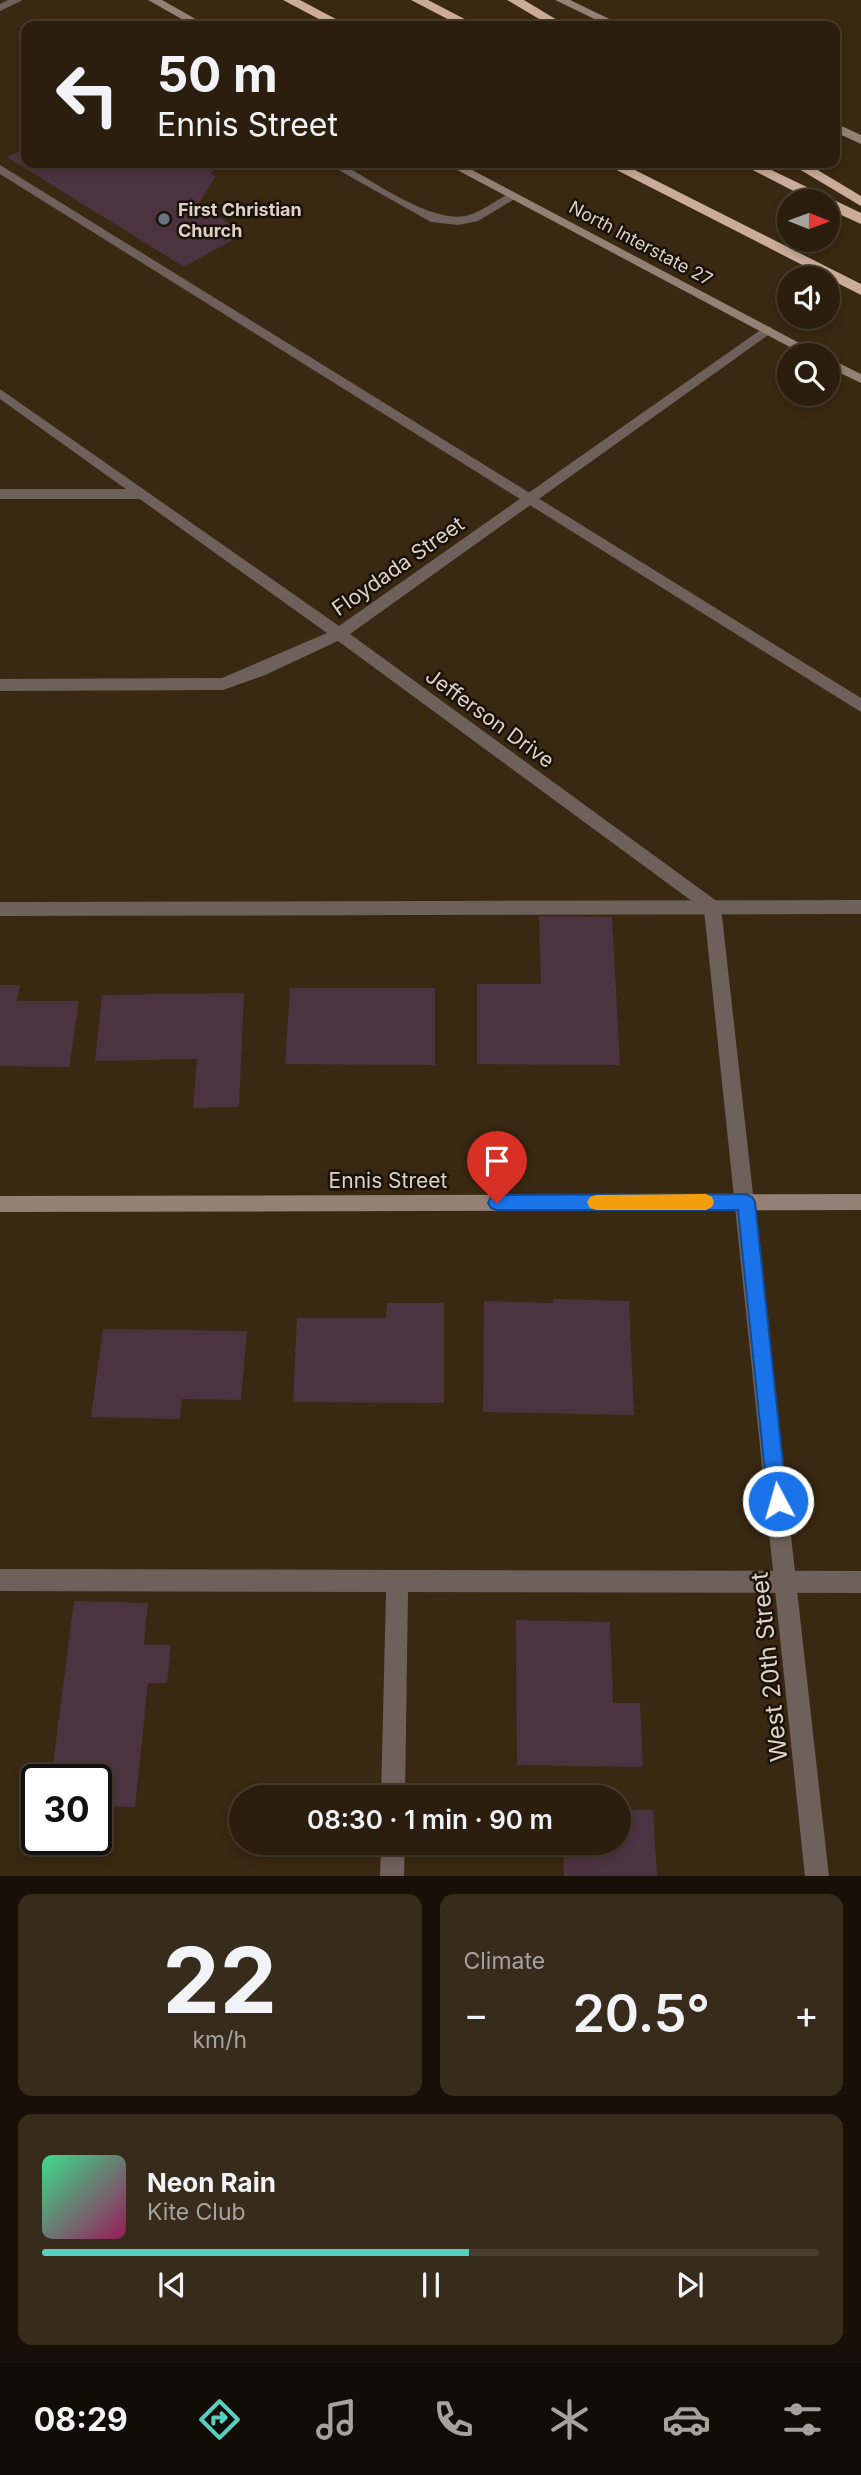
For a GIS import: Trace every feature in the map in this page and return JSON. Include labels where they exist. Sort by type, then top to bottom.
[{"type":"highway","points":[[290,0],[332,21]]},
{"type":"highway","points":[[418,0],[461,21]]},
{"type":"highway","points":[[514,0],[551,21]]},
{"type":"highway","points":[[620,168],[861,290]]},
{"type":"highway","points":[[756,168],[799,189]]},
{"type":"highway","points":[[804,168],[861,202]]},
{"type":"highway","points":[[840,209],[861,219]]},
{"type":"main road","points":[[154,0],[193,21]]},
{"type":"main road","points":[[561,0],[607,21]]},
{"type":"main road","points":[[840,130],[861,140]]},
{"type":"main road","name":"North Interstate 27","points":[[459,168],[791,343]]},
{"type":"main road","points":[[840,368],[861,379]]},
{"type":"main road","name":"Ennis Street","points":[[0,1204],[861,1202]]},
{"type":"street","points":[[0,8],[17,0]]},
{"type":"street","points":[[185,21],[189,19]]},
{"type":"street","points":[[341,168],[431,218],[458,221],[474,218],[512,197]]},
{"type":"street","points":[[0,169],[861,706]]},
{"type":"street","name":"Floydada Street","points":[[0,685],[223,684],[259,671],[339,634],[766,330]]},
{"type":"street","name":"Jefferson Drive","points":[[0,393],[339,634],[712,907]]},
{"type":"street","points":[[0,494],[142,494]]},
{"type":"street","points":[[712,907],[746,1202]]},
{"type":"street","points":[[0,909],[861,907]]},
{"type":"street","name":"West 20th Street","points":[[746,1202],[817,1876]]},
{"type":"street","points":[[0,1580],[861,1582]]},
{"type":"street","points":[[393,1785],[397,1581]]},
{"type":"street","points":[[392,1876],[393,1855]]},
{"type":"building","name":"First Christian Church","points":[[21,150],[21,166],[7,157]]},
{"type":"building","name":"First Christian Church","points":[[25,168],[214,168],[211,174],[216,176],[198,205],[245,233],[184,267]]},
{"type":"building","points":[[539,916],[612,917],[620,1065],[477,1064],[477,984],[541,984]]},
{"type":"building","points":[[0,985],[20,985],[17,1001],[79,1001],[69,1067],[0,1066]]},
{"type":"building","points":[[290,988],[435,988],[435,1065],[285,1064]]},
{"type":"building","points":[[244,993],[239,1107],[193,1108],[197,1059],[95,1061],[102,995]]},
{"type":"building","points":[[553,1299],[629,1301],[634,1415],[483,1412],[484,1301],[553,1303]]},
{"type":"building","points":[[387,1303],[444,1303],[444,1403],[293,1402],[297,1318],[386,1318]]},
{"type":"building","points":[[103,1329],[247,1331],[241,1400],[182,1399],[180,1419],[91,1417]]},
{"type":"building","points":[[74,1601],[148,1603],[144,1645],[171,1645],[167,1683],[148,1683],[135,1807],[112,1806],[112,1764],[53,1764]]},
{"type":"building","points":[[516,1620],[610,1622],[613,1703],[640,1703],[643,1767],[517,1765]]},
{"type":"building","points":[[631,1810],[653,1810],[657,1876],[564,1876],[563,1855],[631,1855]]},
{"type":"slow traffic","points":[[596,1202],[706,1202]]},
{"type":"place","name":"First Christian Church","points":[[164,219]]},
{"type":"route","points":[[497,1203],[746,1202],[778,1501]]}]
